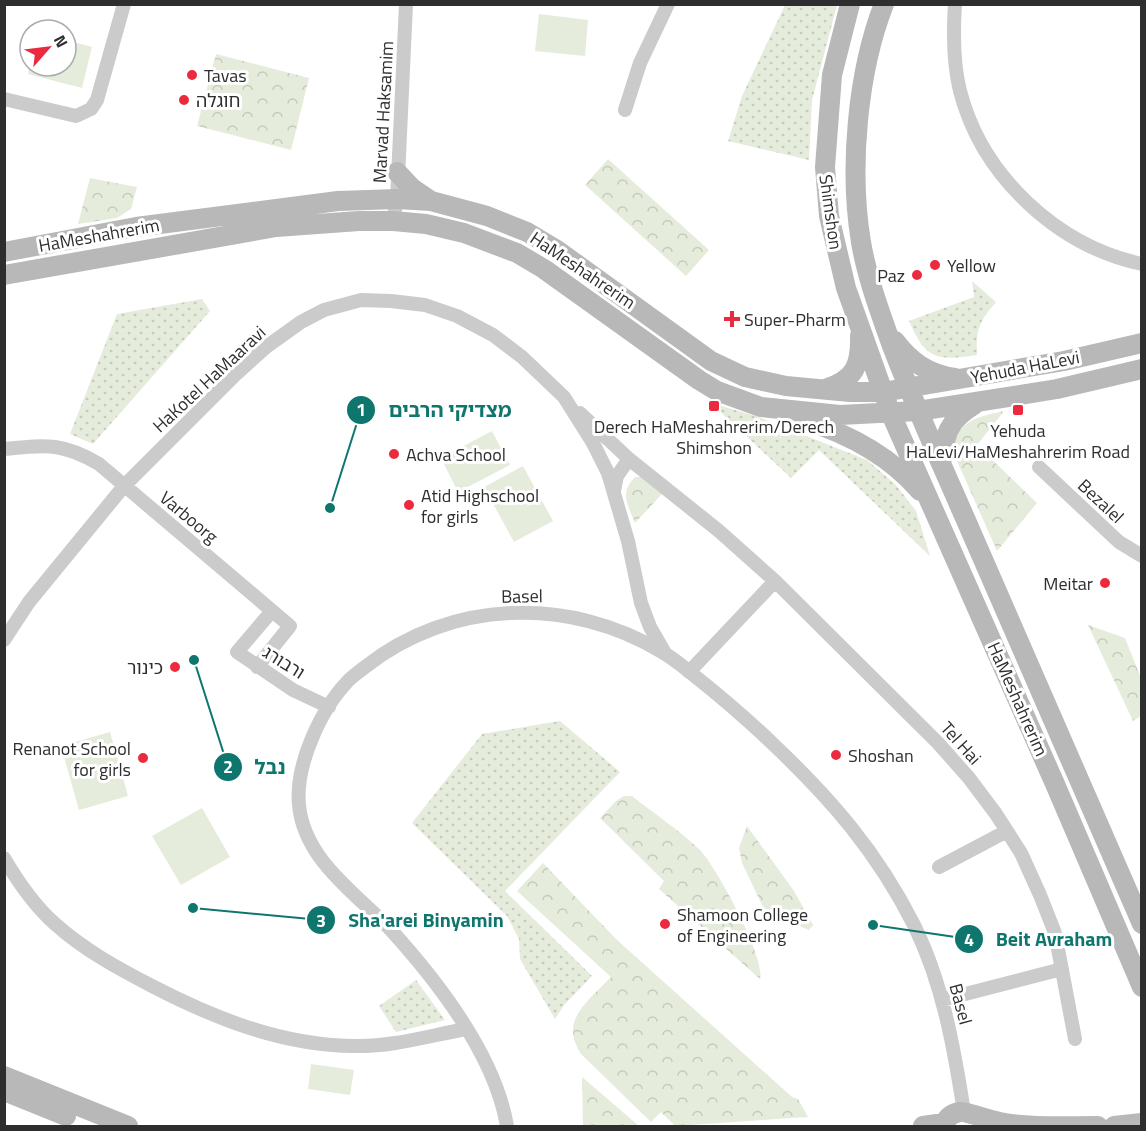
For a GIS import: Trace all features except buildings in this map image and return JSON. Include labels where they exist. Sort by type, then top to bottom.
[{"type":"main road","name":"Shimshon","points":[[850,4],[832,75],[825,167],[834,240],[846,288],[891,414]]},
{"type":"main road","name":"Shimshon","points":[[884,4],[863,81],[856,200],[861,243],[870,279],[909,389]]},
{"type":"main road","points":[[397,172],[412,188],[431,201]]},
{"type":"main road","name":"HaMeshahrerim","points":[[4,252],[136,227],[338,201],[397,199],[431,201],[487,216],[527,232],[557,250],[711,361],[745,377],[786,387],[821,390],[883,392],[909,389],[1142,924]]},
{"type":"main road","name":"HaMeshahrerim","points":[[4,275],[276,227],[393,221],[426,224],[464,233],[517,253],[544,269],[699,380],[717,390],[761,407],[840,415],[918,411]]},
{"type":"main road","points":[[885,324],[911,360],[924,369],[942,376],[963,379]]},
{"type":"main road","points":[[821,390],[846,381],[852,374],[858,362],[860,326]]},
{"type":"main road","name":"Yehuda HaLevi","points":[[909,389],[1064,361],[1142,343]]},
{"type":"main road","name":"Yehuda HaLevi","points":[[918,411],[1057,389],[1142,369]]},
{"type":"main road","points":[[941,464],[944,441],[949,426],[959,414],[980,402]]},
{"type":"main road","points":[[761,407],[833,429],[863,444],[899,469],[919,489],[933,508]]},
{"type":"main road","name":"HaMeshahrerim","points":[[891,414],[1060,795],[1142,987]]},
{"type":"main road","points":[[4,1076],[128,1126]]},
{"type":"main road","points":[[4,1091],[92,1126]]},
{"type":"main road","points":[[923,1126],[944,1125],[952,1114],[1010,1124],[1098,1126]]},
{"type":"main road","points":[[1114,1126],[1142,1123]]},
{"type":"street","points":[[4,99],[75,116],[91,109],[97,99],[124,4]]},
{"type":"street","name":"Marvad Haksamim","points":[[393,221],[397,199],[406,4]]},
{"type":"street","points":[[625,110],[640,63],[668,4]]},
{"type":"street","points":[[955,4],[954,62],[960,93],[971,123],[986,152],[1006,180],[1030,206],[1058,228],[1090,247],[1126,261],[1142,264]]},
{"type":"street","name":"HaKotel HaMaaravi","points":[[4,640],[29,602],[124,486],[235,375],[266,347],[301,322],[324,310],[361,300],[425,305],[458,316],[493,335],[522,357],[564,397],[593,443],[608,473],[641,603],[650,627],[665,653]]},
{"type":"street","name":"Tel Hai","points":[[564,397],[629,459],[719,531],[775,581],[938,743],[969,778],[1021,853],[1040,895],[1055,933],[1075,1039]]},
{"type":"street","name":"Varboorg","points":[[4,449],[46,445],[65,448],[85,455],[99,464],[273,611],[290,626],[257,667]]},
{"type":"street","points":[[614,491],[617,476],[629,459]]},
{"type":"street","name":"Bezalel","points":[[1039,467],[1119,542],[1142,556]]},
{"type":"street","points":[[689,672],[775,581]]},
{"type":"street","name":"ורבורג","points":[[273,611],[237,652],[293,690],[329,707]]},
{"type":"street","name":"Basel","points":[[507,1126],[487,1065],[466,1029],[430,976],[409,951],[332,872],[316,851],[303,827],[298,804],[305,756],[329,707],[349,680],[405,640],[433,628],[464,619],[528,611],[562,614],[599,623],[665,653],[750,722],[830,800],[888,876],[916,928],[942,1000],[973,1118]]},
{"type":"street","points":[[939,867],[1007,831]]},
{"type":"street","points":[[4,858],[32,899],[54,923],[87,950],[126,973],[222,1019],[265,1034],[291,1040],[353,1047],[388,1045],[466,1029]]},
{"type":"street","points":[[942,1000],[1062,969]]},
{"type":"green space","points":[[785,5],[837,5],[812,100],[809,160],[728,141],[742,96]]},
{"type":"green space","points":[[539,14],[588,20],[585,56],[535,51]]},
{"type":"green space","points":[[78,43],[92,47],[82,88],[43,78],[78,78]]},
{"type":"green space","points":[[216,54],[309,78],[291,150],[197,126]]},
{"type":"green space","points":[[608,159],[709,250],[686,276],[585,185]]},
{"type":"green space","points":[[90,178],[137,187],[131,209],[117,218],[78,224]]},
{"type":"green space","points":[[972,281],[996,302],[980,326],[977,355],[952,358],[934,355],[921,344],[909,321],[974,297]]},
{"type":"green space","points":[[202,299],[210,311],[93,444],[70,434],[117,314]]},
{"type":"green space","points":[[711,403],[756,416],[867,460],[896,485],[916,511],[930,556],[819,450],[791,478]]},
{"type":"green space","points":[[1004,411],[977,445],[1037,503],[997,551],[954,454],[958,434],[963,427],[976,419]]},
{"type":"green space","points":[[492,431],[510,465],[458,492],[441,458]]},
{"type":"green space","points":[[523,466],[553,521],[514,542],[484,487]]},
{"type":"green space","points":[[635,477],[644,477],[662,494],[635,523],[626,494],[627,488]]},
{"type":"green space","points":[[1088,625],[1125,638],[1141,678],[1141,716],[1133,721]]},
{"type":"green space","points":[[560,721],[620,772],[505,891],[592,976],[564,1005],[555,1019],[520,959],[519,939],[507,916],[412,823],[482,734]]},
{"type":"green space","points":[[110,732],[128,796],[79,810],[61,746]]},
{"type":"green space","points":[[624,796],[632,796],[701,851],[739,914],[756,953],[760,979],[659,889],[664,881],[600,818]]},
{"type":"green space","points":[[202,808],[230,857],[181,885],[152,836]]},
{"type":"green space","points":[[747,826],[794,891],[813,925],[809,930],[779,918],[764,909],[742,863],[739,848]]},
{"type":"green space","points":[[543,863],[617,940],[792,1097],[798,1099],[808,1117],[675,1126],[661,1112],[651,1122],[581,1054],[576,1043],[573,1031],[577,1016],[611,977],[517,891]]},
{"type":"green space","points":[[416,980],[445,1020],[396,1032],[379,1006]]},
{"type":"green space","points":[[311,1064],[354,1070],[350,1095],[308,1089]]},
{"type":"green space","points":[[582,1077],[639,1126],[583,1126]]},
{"type":"place","name":"Tavas","points":[[192,75]]},
{"type":"place","name":"חוגלה","points":[[184,100]]},
{"type":"place","name":"Yellow","points":[[935,265]]},
{"type":"place","name":"Paz","points":[[917,275]]},
{"type":"place","name":"Super-Pharm","points":[[732,319]]},
{"type":"place","name":"Derech HaMeshahrerim/Derech Shimshon","points":[[714,406]]},
{"type":"place","name":"Yehuda HaLevi/HaMeshahrerim Road","points":[[1018,410]]},
{"type":"place","name":"Achva School","points":[[394,454]]},
{"type":"place","name":"Atid Highschool for girls","points":[[409,505]]},
{"type":"place","name":"מצדיקי הרבים","points":[[330,508]]},
{"type":"place","name":"Meitar","points":[[1105,583]]},
{"type":"place","name":"נבל","points":[[194,660]]},
{"type":"place","name":"כינור","points":[[175,667]]},
{"type":"place","name":"Shoshan","points":[[836,755]]},
{"type":"place","name":"Renanot School for girls","points":[[143,758]]},
{"type":"place","name":"Sha'arei Binyamin","points":[[193,908]]},
{"type":"place","name":"Shamoon College of Engineering","points":[[665,924]]},
{"type":"place","name":"Beit Avraham","points":[[873,925]]}]
